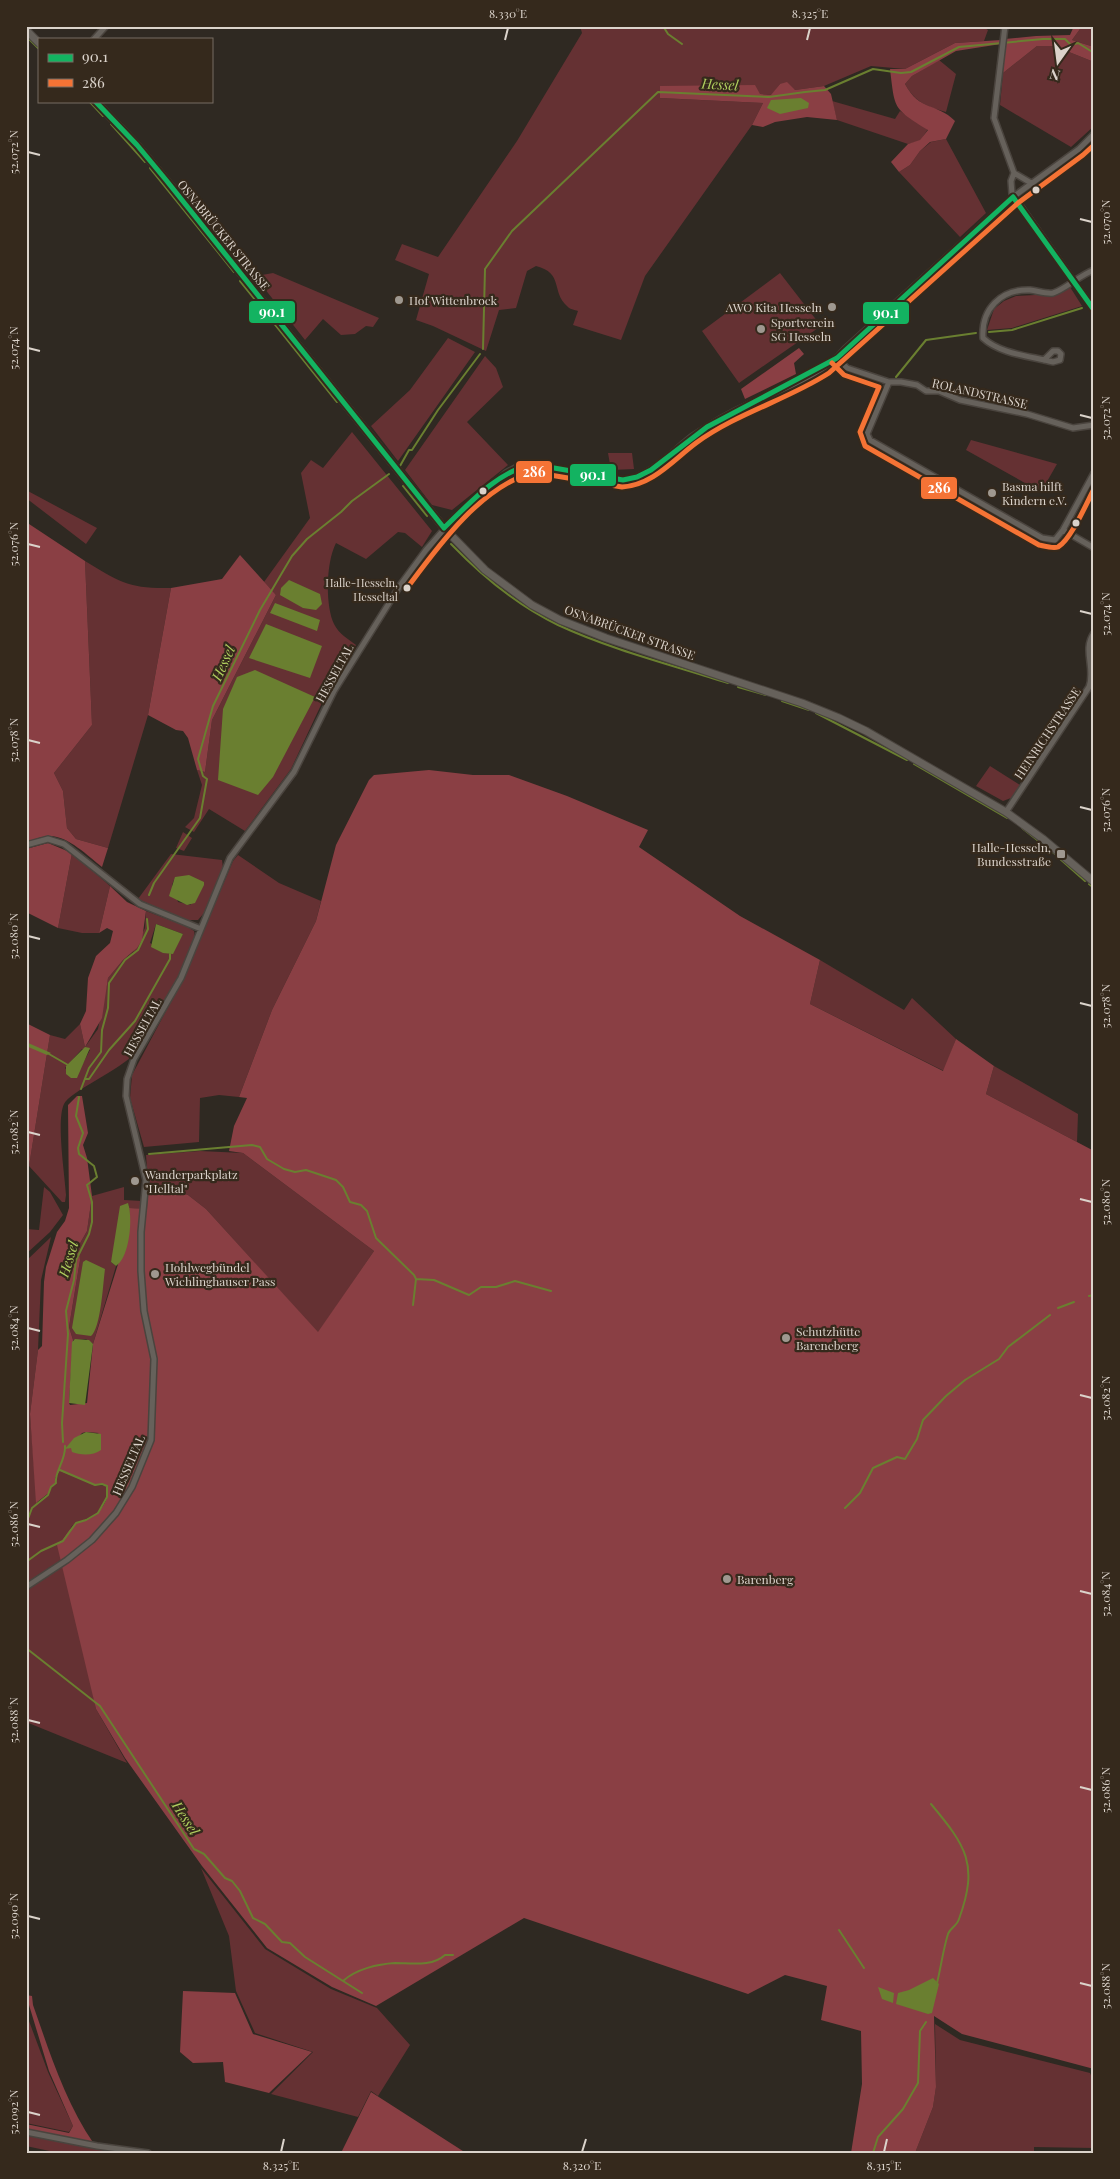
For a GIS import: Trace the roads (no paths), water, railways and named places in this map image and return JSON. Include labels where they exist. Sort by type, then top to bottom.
[{"type":"main road","points":[[26,30],[38,42]]},
{"type":"main road","name":"OSNABRÜCKER STRASSE","points":[[96,102],[137,145],[166,180],[444,528],[485,570],[532,604],[560,620],[606,638],[802,703],[839,718],[1006,812],[1043,839],[1094,882]]},
{"type":"street","points":[[95,38],[106,26]]},
{"type":"street","points":[[1005,26],[994,118],[1014,173],[1030,184]]},
{"type":"street","name":"HESSELTAL","points":[[26,1587],[67,1560],[92,1540],[116,1513],[132,1488],[151,1440],[154,1359],[144,1311],[141,1270],[141,1232],[146,1180],[126,1096],[127,1079],[134,1059],[181,978],[230,858],[294,772],[334,692],[362,643],[407,575],[444,528],[506,473],[520,466],[531,464],[603,478],[623,480],[637,477],[651,470],[707,427],[747,405],[796,382],[837,358],[1013,197],[1079,149],[1094,134]]},
{"type":"street","points":[[1014,173],[1010,181],[1013,197],[1094,310]]},
{"type":"street","points":[[1044,360],[990,344],[983,338],[982,326],[991,304],[1000,297],[1014,291],[1053,293],[1064,288],[1072,280],[1094,270]]},
{"type":"street","name":"ROLANDSTRASSE","points":[[837,358],[847,368],[889,382],[909,384],[926,391],[939,391],[960,400],[972,401],[1000,410],[1009,409],[1068,427],[1085,428],[1094,425]]},
{"type":"street","points":[[889,382],[867,434],[870,440],[1042,538],[1055,540],[1064,530],[1094,473]]},
{"type":"street","points":[[1064,530],[1094,548]]},
{"type":"street","name":"HEINRICHSTRASSE","points":[[1006,812],[1089,687],[1093,666],[1088,646],[1094,633]]},
{"type":"street","points":[[26,845],[48,839],[64,844],[140,904],[201,928]]},
{"type":"street","points":[[26,2132],[96,2146],[148,2153]]},
{"type":"waterway","points":[[663,26],[668,34],[682,44]]},
{"type":"waterway","points":[[26,36],[38,48]]},
{"type":"waterway","name":"Hessel","points":[[483,349],[485,269],[512,231],[658,92],[769,97],[825,90],[873,69],[901,73],[911,72],[959,47],[1043,39],[1065,39],[1071,45],[1078,43],[1094,53]]},
{"type":"waterway","points":[[90,102],[103,116]]},
{"type":"waterway","points":[[111,124],[145,162]]},
{"type":"waterway","points":[[150,168],[234,272]]},
{"type":"waterway","points":[[240,281],[337,402]]},
{"type":"waterway","points":[[989,332],[1012,330],[1082,308]]},
{"type":"waterway","points":[[896,377],[926,340],[976,333]]},
{"type":"waterway","name":"Hessel","points":[[400,466],[409,450],[412,450],[438,410],[480,354]]},
{"type":"waterway","name":"Hessel","points":[[149,895],[154,883],[200,818],[207,779],[203,776],[198,759],[213,706],[260,610],[292,556],[307,539],[352,501],[389,474]]},
{"type":"waterway","points":[[403,486],[427,516]]},
{"type":"waterway","points":[[451,544],[475,567],[514,599],[558,625],[621,650],[728,683]]},
{"type":"waterway","points":[[738,687],[766,695]]},
{"type":"waterway","points":[[782,701],[809,710]]},
{"type":"waterway","points":[[816,713],[907,760]]},
{"type":"waterway","points":[[914,764],[1007,818]]},
{"type":"waterway","points":[[1022,828],[1055,854]]},
{"type":"waterway","points":[[1059,858],[1085,881]]},
{"type":"waterway","points":[[1089,884],[1094,888]]},
{"type":"waterway","name":"Hessel","points":[[81,1089],[89,1068],[101,1052],[102,1030],[108,1008],[109,983],[125,960],[138,950],[148,929],[147,919]]},
{"type":"waterway","points":[[85,1079],[89,1079],[109,1050],[135,1021],[170,959],[170,954]]},
{"type":"waterway","points":[[49,1054],[68,1065]]},
{"type":"waterway","name":"Hessel","points":[[63,1442],[62,1423],[68,1334],[66,1311],[74,1280],[76,1260],[89,1234],[92,1222],[92,1202],[87,1185],[97,1177],[94,1166],[79,1154],[78,1148],[83,1133],[76,1116],[79,1097]]},
{"type":"waterway","points":[[149,1154],[252,1145],[260,1147],[267,1159],[284,1169],[295,1172],[306,1170],[336,1180],[343,1187],[350,1202],[361,1205],[367,1211],[376,1238],[414,1275],[416,1279],[413,1305]]},
{"type":"waterway","points":[[416,1279],[434,1280],[469,1295],[481,1287],[496,1287],[515,1281],[551,1291]]},
{"type":"waterway","points":[[1089,1296],[1094,1295]]},
{"type":"waterway","points":[[1058,1308],[1074,1302]]},
{"type":"waterway","points":[[845,1508],[860,1493],[873,1468],[897,1457],[905,1459],[917,1439],[923,1420],[946,1396],[965,1380],[999,1359],[1008,1347],[1050,1315]]},
{"type":"waterway","name":"Hessel","points":[[26,1524],[32,1508],[48,1495],[51,1487],[56,1483],[65,1446]]},
{"type":"waterway","name":"Hessel","points":[[26,1562],[41,1551],[63,1541],[76,1523],[98,1513],[107,1497],[107,1486],[102,1484],[95,1485],[60,1470]]},
{"type":"waterway","name":"Hessel","points":[[26,1648],[100,1706],[194,1849],[204,1854],[225,1878],[232,1881],[240,1891],[253,1918],[265,1924],[282,1942],[290,1943],[305,1957],[343,1981],[354,1973],[375,1966],[395,1963],[428,1963],[445,1955],[453,1955]]},
{"type":"waterway","points":[[931,1804],[961,1844],[968,1870],[965,1900],[958,1921],[948,1934],[937,1983]]},
{"type":"waterway","points":[[839,1930],[864,1968]]},
{"type":"waterway","name":"Hessel","points":[[343,1981],[362,1993]]},
{"type":"waterway","points":[[873,2153],[878,2137],[903,2109],[918,2083],[920,2031],[926,2022]]},
{"type":"place","name":"Hof Wittenbrock","points":[[399,300]]},
{"type":"place","name":"AWO Kita Hesseln","points":[[832,307]]},
{"type":"place","name":"Sportverein SG Hesseln","points":[[761,329]]},
{"type":"place","name":"Basma hilft Kindern e.V.","points":[[992,493]]},
{"type":"place","name":"Halle-Hesseln, Hesseltal","points":[[407,588]]},
{"type":"place","name":"Halle-Hesseln, Bundesstraße","points":[[1061,854]]},
{"type":"place","name":"Wanderparkplatz \"Helltal\"","points":[[135,1181]]},
{"type":"place","name":"Hohlwegbündel Wichlinghauser Pass","points":[[155,1274]]},
{"type":"place","name":"Schutzhütte Bareneberg","points":[[786,1338]]},
{"type":"place","name":"Barenberg","points":[[727,1579]]}]
